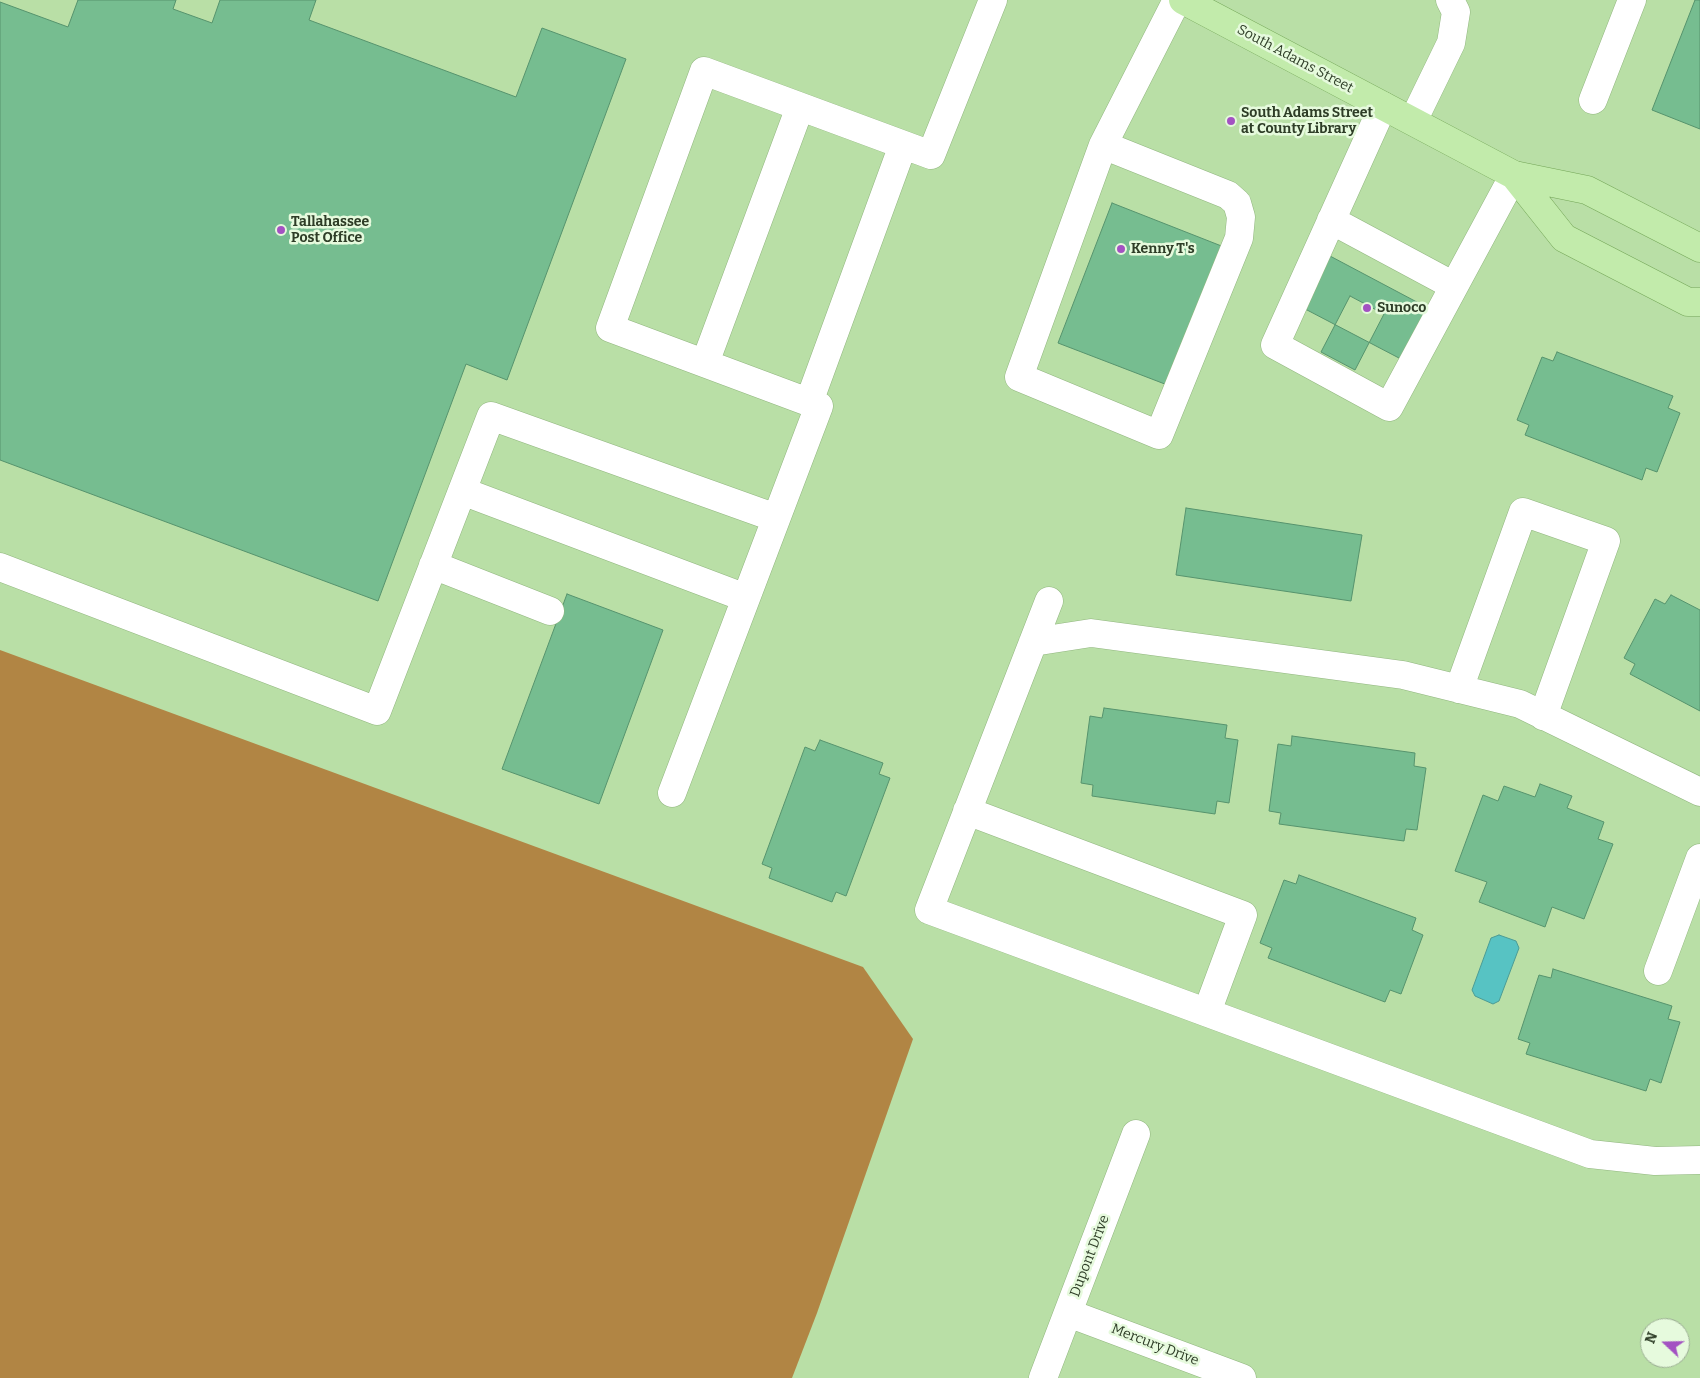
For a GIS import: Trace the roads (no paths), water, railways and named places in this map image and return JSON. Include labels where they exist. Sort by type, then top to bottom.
[{"type":"main road","name":"South Adams Street","points":[[1183,0],[1514,175],[1587,190],[1700,248]]},
{"type":"main road","name":"South Adams Street","points":[[1514,175],[1564,238],[1688,302],[1700,302]]},
{"type":"street","points":[[814,404],[610,328],[704,71],[931,155],[993,0]]},
{"type":"street","points":[[1103,145],[1228,195],[1237,203],[1241,217],[1239,238],[1159,435],[1019,377],[1103,145],[1177,0]]},
{"type":"street","points":[[1413,122],[1451,43],[1456,12],[1450,0]]},
{"type":"street","points":[[1592,100],[1632,0]]},
{"type":"street","points":[[1383,106],[1275,345],[1389,407],[1514,175]]},
{"type":"street","points":[[705,364],[800,107]]},
{"type":"street","points":[[672,793],[776,518],[903,145]]},
{"type":"street","points":[[1331,220],[1454,286]]},
{"type":"street","points":[[0,566],[377,711],[491,416],[776,518]]},
{"type":"street","points":[[462,492],[746,598]]},
{"type":"street","points":[[1459,689],[1524,512],[1606,541],[1543,716]]},
{"type":"street","points":[[433,565],[550,611]]},
{"type":"street","points":[[1048,601],[929,910],[1590,1154],[1654,1161],[1700,1160]]},
{"type":"street","points":[[1033,642],[1090,633],[1403,675],[1520,704],[1700,792]]},
{"type":"street","points":[[967,811],[1242,915],[1207,1012]]},
{"type":"street","points":[[1658,971],[1700,858]]},
{"type":"street","name":"Dupont Drive","points":[[1043,1378],[1136,1134]]},
{"type":"street","name":"Mercury Drive","points":[[1068,1313],[1242,1378]]},
{"type":"water","points":[[1499,935],[1516,941],[1519,948],[1499,1001],[1493,1004],[1475,996],[1472,990],[1491,938]]},
{"type":"place","name":"South Adams Street at County Library","points":[[1231,121]]},
{"type":"place","name":"Tallahassee Post Office","points":[[281,230]]},
{"type":"place","name":"Kenny T's","points":[[1121,249]]},
{"type":"place","name":"Sunoco","points":[[1367,308]]}]
